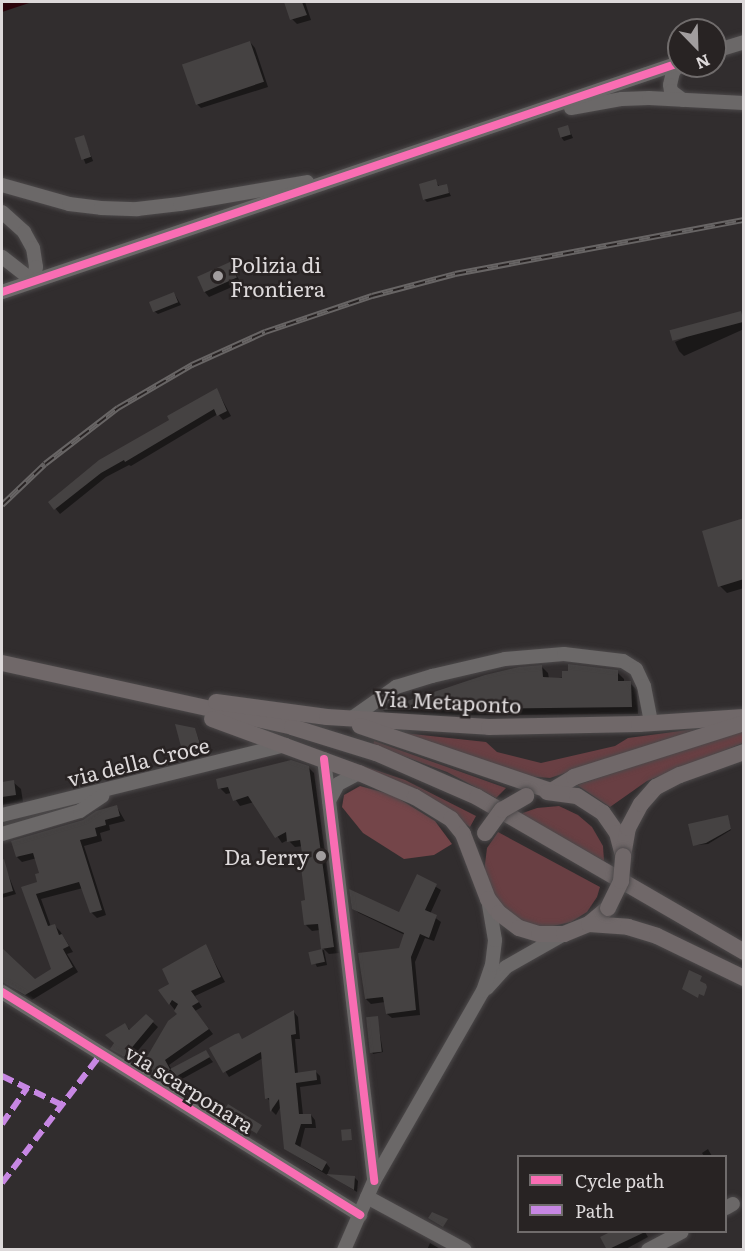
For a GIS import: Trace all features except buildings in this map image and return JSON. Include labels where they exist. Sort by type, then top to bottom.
[{"type":"main road","points":[[2,663],[292,728],[376,753],[477,797],[744,952]]},
{"type":"main road","points":[[152,697],[359,773],[415,797],[451,819],[463,834],[488,898],[499,913],[519,928],[538,934],[564,934],[589,924],[608,908],[621,881],[628,828],[641,804],[656,787],[680,775],[744,752]]},
{"type":"main road","name":"Via Metaponto","points":[[152,697],[258,706],[327,717],[489,728],[651,723],[744,717]]},
{"type":"main road","points":[[327,717],[390,735],[551,791],[577,796],[603,813],[617,833],[623,856]]},
{"type":"main road","points":[[480,875],[479,857],[485,833],[502,810],[526,796],[551,791],[574,777],[744,723]]},
{"type":"main road","points":[[589,924],[628,927],[657,936],[744,978]]},
{"type":"street","points":[[727,47],[744,42]]},
{"type":"street","points":[[2,292],[667,68]]},
{"type":"street","points":[[671,78],[671,91],[683,100]]},
{"type":"street","points":[[513,120],[622,99],[744,103]]},
{"type":"street","points":[[2,185],[69,204],[101,208],[137,208],[180,204],[362,172]]},
{"type":"street","points":[[2,212],[24,232],[33,248],[36,267],[33,281]]},
{"type":"street","points":[[2,257],[33,281]]},
{"type":"street","points":[[352,718],[396,687],[505,659],[564,654],[623,661],[636,669],[644,686],[651,723]]},
{"type":"street","name":"via della Croce","points":[[2,815],[285,745]]},
{"type":"street","points":[[324,759],[374,1181]]},
{"type":"street","points":[[329,801],[338,784],[359,773]]},
{"type":"street","points":[[2,834],[80,811],[110,790]]},
{"type":"street","points":[[344,1250],[374,1181],[483,991],[492,965],[495,940],[488,898]]},
{"type":"street","points":[[483,991],[506,967],[564,934]]},
{"type":"street","name":"via scarponara","points":[[2,992],[360,1215]]},
{"type":"street","points":[[368,1197],[465,1250]]},
{"type":"street","points":[[648,1250],[680,1233]]},
{"type":"shaded area","points":[[2,2],[32,2],[2,12]]},
{"type":"shaded area","points":[[703,728],[550,778],[525,776],[403,733],[486,742],[497,752],[541,763],[615,746],[628,738]]},
{"type":"shaded area","points":[[743,730],[743,743],[647,781],[610,807],[577,785]]},
{"type":"shaded area","points":[[374,741],[506,788],[496,798],[447,772],[373,745]]},
{"type":"shaded area","points":[[316,750],[405,780],[476,816],[470,827],[410,788]]},
{"type":"shaded area","points":[[360,786],[393,795],[435,821],[452,844],[434,855],[404,859],[363,833],[342,807],[344,795]]},
{"type":"shaded area","points":[[559,806],[578,815],[592,827],[603,846],[604,861],[520,814],[537,808]]},
{"type":"shaded area","points":[[498,832],[600,887],[597,897],[587,912],[571,922],[553,926],[529,926],[509,915],[495,898],[484,872],[487,848]]},
{"type":"railway","points":[[2,505],[45,464],[118,408],[192,365],[265,332],[372,296],[455,274],[744,220]]},
{"type":"marked path","points":[[2,1183],[101,1054]]},
{"type":"marked path","points":[[2,1076],[62,1105]]},
{"type":"marked path","points":[[2,1124],[27,1088]]},
{"type":"cycle path","points":[[2,292],[667,67]]},
{"type":"cycle path","points":[[324,759],[374,1181]]},
{"type":"cycle path","points":[[2,992],[360,1215]]},
{"type":"place","name":"Polizia di Frontiera","points":[[218,276]]},
{"type":"place","name":"Da Jerry","points":[[321,856]]}]
